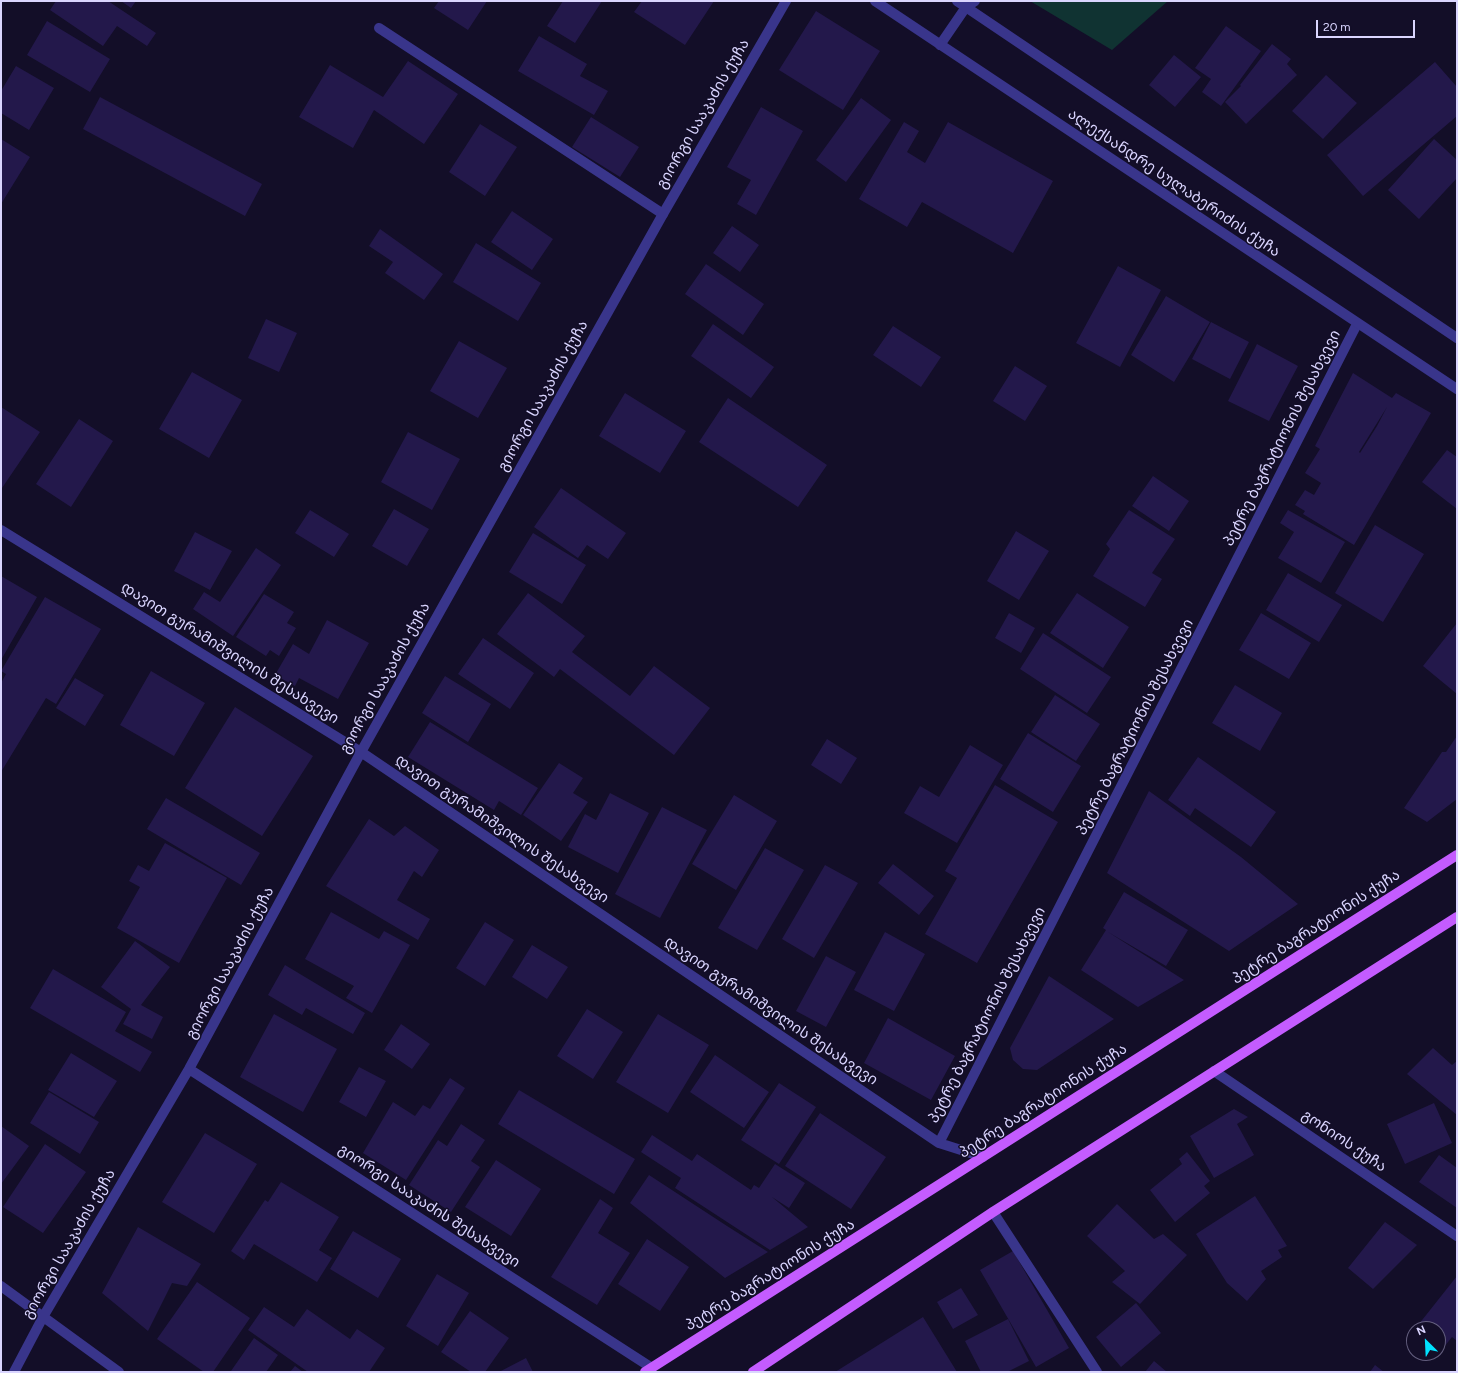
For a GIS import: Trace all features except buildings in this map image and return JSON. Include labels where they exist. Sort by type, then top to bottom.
[{"type":"main road","name":"პეტრე ბაგრატიონის ქუჩა","points":[[648,1370],[1457,854]]},
{"type":"main road","points":[[752,1372],[993,1212],[1457,917]]},
{"type":"street","name":"გიორგი სააკაძის ქუჩა","points":[[14,1372],[43,1317],[189,1070],[361,752],[663,214],[786,1]]},
{"type":"street","name":"ალექსანდრე სულაბერიძის ქუჩა","points":[[875,1],[1357,324],[1457,389]]},
{"type":"street","points":[[940,45],[961,4],[975,1]]},
{"type":"street","name":"ალექსანდრე სულაბერიძის ქუჩა","points":[[961,4],[1457,338]]},
{"type":"street","points":[[379,28],[663,214]]},
{"type":"street","name":"პეტრე ბაგრატიონის შესახვევი","points":[[939,1143],[1357,324]]},
{"type":"street","name":"დავით გურამიშვილის შესახვევი","points":[[1,530],[361,752],[939,1143],[983,1157]]},
{"type":"street","name":"გიორგი სააკაძის შესახვევი","points":[[189,1070],[648,1370]]},
{"type":"street","name":"გონიოს ქუჩა","points":[[1214,1071],[1457,1236]]},
{"type":"street","points":[[993,1212],[1098,1372]]},
{"type":"street","points":[[1,1286],[119,1372]]},
{"type":"green space","points":[[1030,1],[1168,1],[1112,50]]}]
